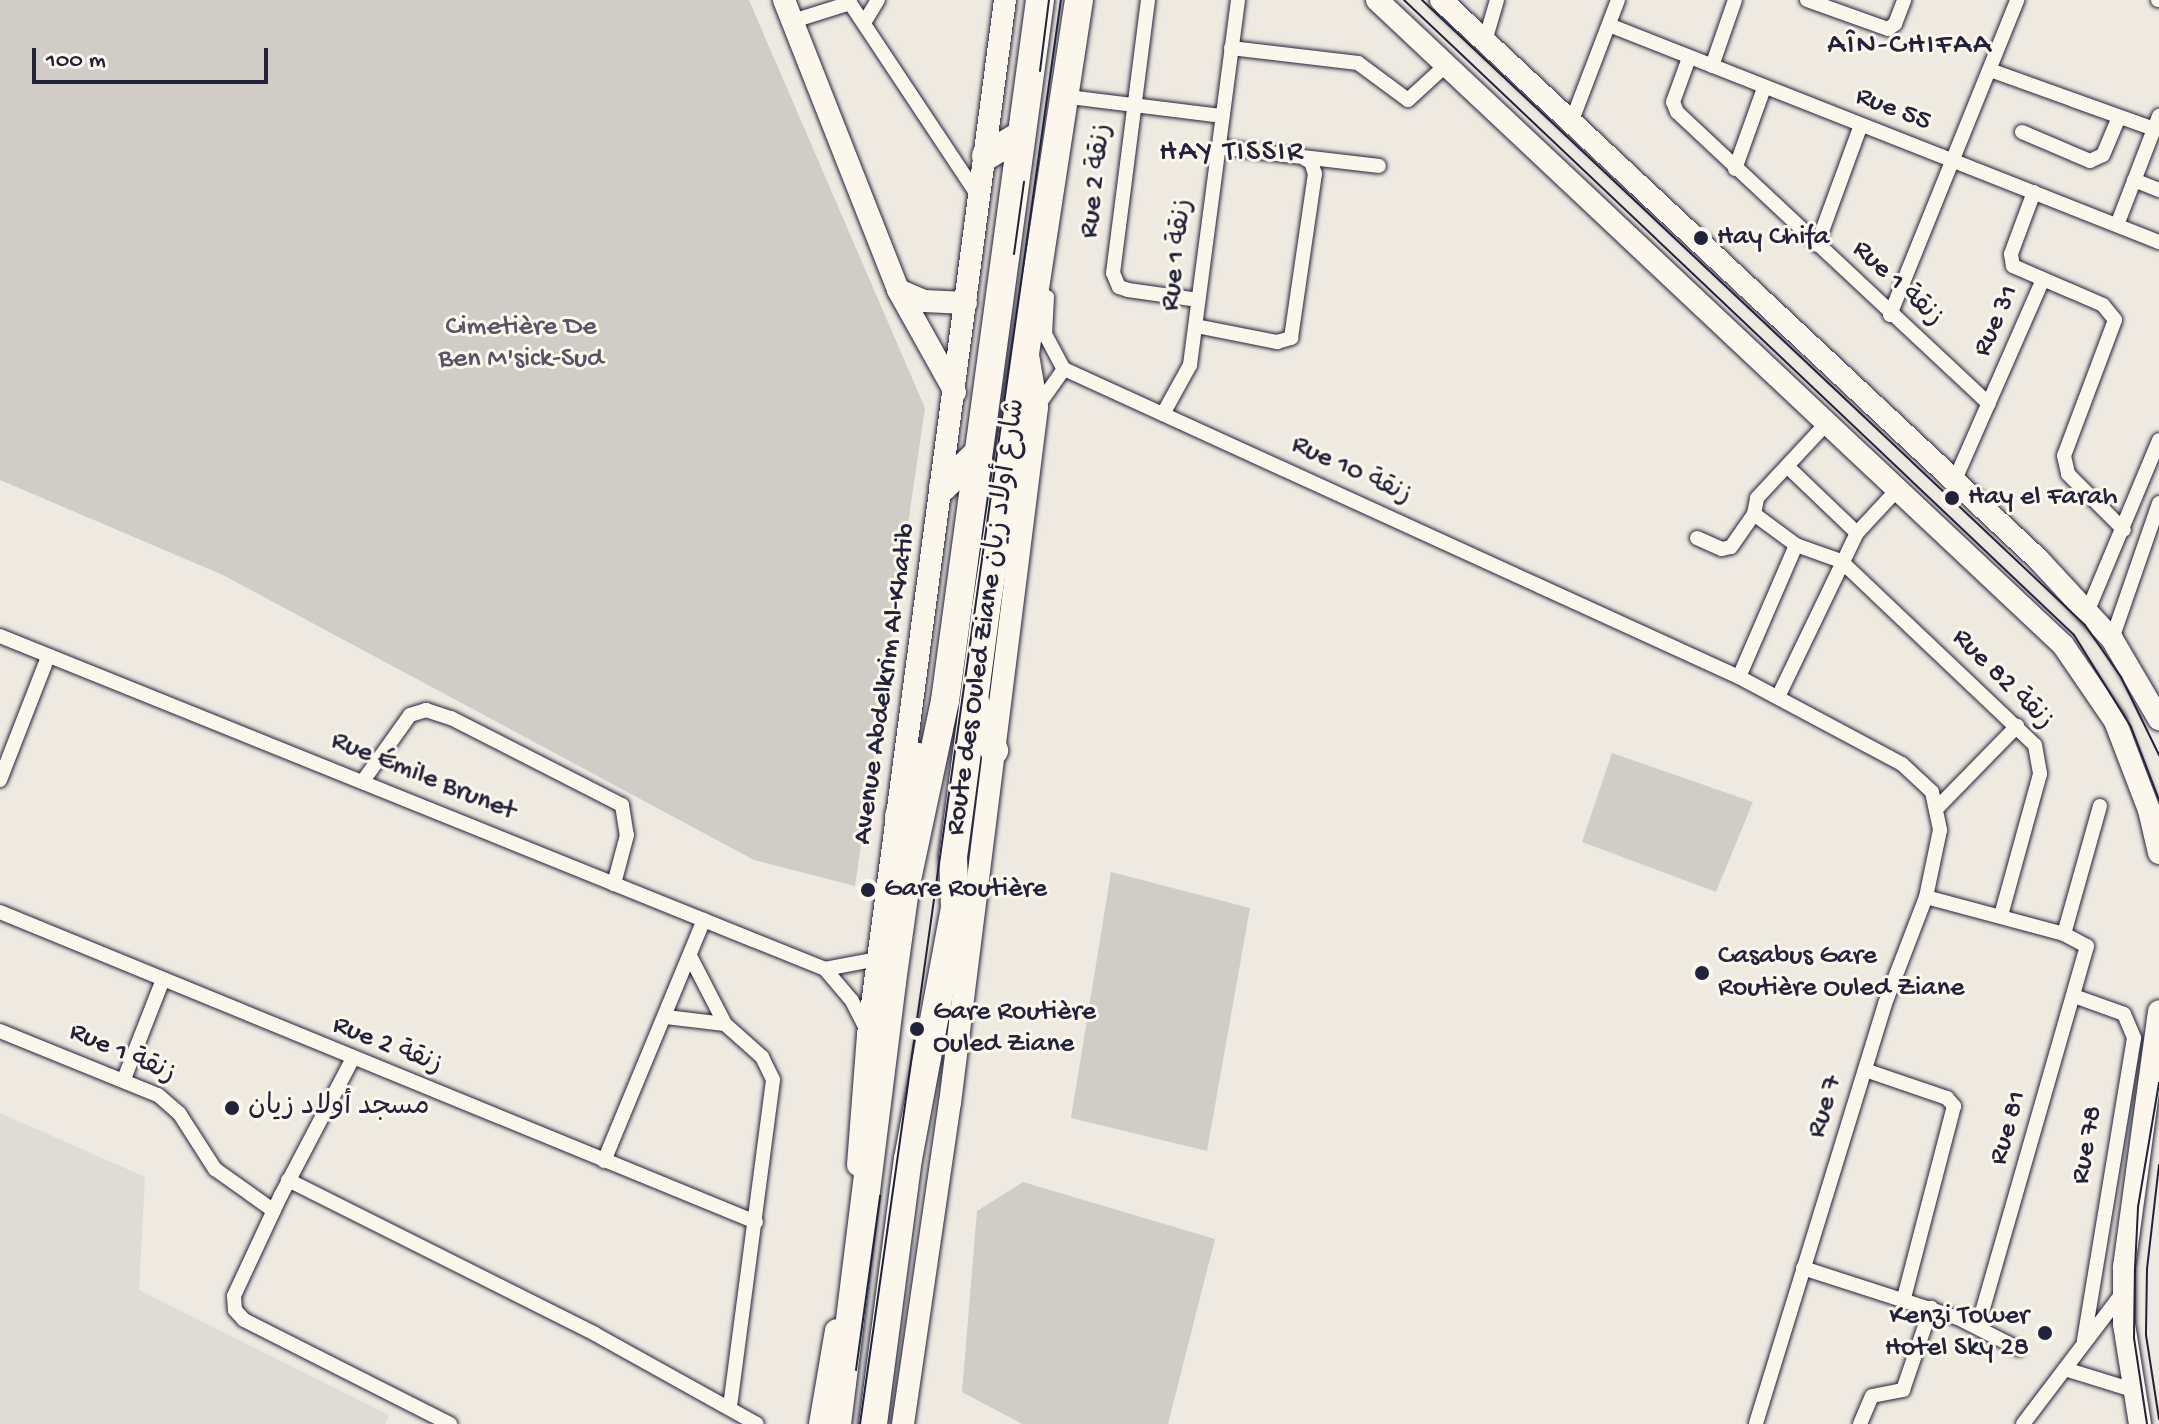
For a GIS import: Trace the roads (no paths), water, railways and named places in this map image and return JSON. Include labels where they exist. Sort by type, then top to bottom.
[{"type":"highway","name":"Route des Ouled Ziane شارع أولاد زيان","points":[[837,1424],[866,1122],[905,889],[916,856],[951,655],[975,456],[1040,0]]},
{"type":"highway","name":"Route des Ouled Ziane شارع أولاد زيان","points":[[873,1424],[908,1159],[955,908],[953,857],[974,701],[1079,0]]},
{"type":"highway","points":[[986,156],[1021,135]]},
{"type":"highway","points":[[943,487],[975,456]]},
{"type":"highway","points":[[899,816],[923,719],[951,655]]},
{"type":"highway","points":[[974,701],[994,750]]},
{"type":"street","points":[[784,0],[898,290],[955,392]]},
{"type":"street","points":[[864,23],[878,0]]},
{"type":"street","name":"Avenue Abdelkrim Al-Khatib","points":[[820,1424],[866,1122],[868,1035],[943,487],[1005,0]]},
{"type":"street","points":[[1037,407],[1064,369],[1045,334],[1045,307],[1091,0]]},
{"type":"street","name":"Rue 2 زنقة","points":[[1148,0],[1132,106],[1115,281],[1128,290],[1198,300]]},
{"type":"street","name":"Rue 1 زنقة","points":[[1163,414],[1186,378],[1196,326],[1238,0]]},
{"type":"street","points":[[1377,0],[2063,645],[2091,680],[2132,761],[2159,853]]},
{"type":"street","points":[[1441,0],[2088,610],[2112,639],[2159,719]]},
{"type":"street","points":[[1485,41],[1497,0]]},
{"type":"street","points":[[1571,123],[1618,0]]},
{"type":"street","points":[[1712,66],[1735,0]]},
{"type":"street","points":[[1807,0],[1888,29],[1895,24],[1904,0]]},
{"type":"street","points":[[1890,315],[2017,0]]},
{"type":"street","points":[[793,21],[849,1],[981,199]]},
{"type":"street","name":"Rue 55","points":[[1609,25],[2159,242]]},
{"type":"street","points":[[1231,48],[1358,63],[1408,100],[1446,65]]},
{"type":"street","name":"Rue 1 زنقة","points":[[1689,58],[1674,107],[1735,169],[1989,404]]},
{"type":"street","points":[[1990,70],[2119,117],[2157,123],[2117,225]]},
{"type":"street","points":[[1735,169],[1764,88]]},
{"type":"street","points":[[1077,98],[1222,116]]},
{"type":"street","points":[[2022,132],[2090,161],[2103,155],[2119,117]]},
{"type":"street","points":[[1817,245],[1861,125]]},
{"type":"street","points":[[1218,147],[1379,166]]},
{"type":"street","points":[[1196,326],[1277,342],[1294,331],[1315,174],[1311,162],[1305,159]]},
{"type":"street","points":[[2134,180],[2159,190]]},
{"type":"street","name":"Rue 31","points":[[1954,482],[2042,282],[2018,272],[2011,260],[2034,192]]},
{"type":"street","points":[[2042,282],[2103,305],[2115,320],[2064,456],[2068,474],[2124,530]]},
{"type":"street","points":[[898,290],[924,301],[966,303]]},
{"type":"street","points":[[903,1424],[1037,407],[1026,340]]},
{"type":"street","name":"Rue 10 زنقة","points":[[1064,369],[1739,677],[1902,764],[1922,779],[1939,806]]},
{"type":"street","points":[[1697,538],[1727,550],[1754,514],[1757,498],[1791,466],[1826,424]]},
{"type":"street","points":[[2088,610],[2105,577],[2159,440]]},
{"type":"street","points":[[1791,466],[1858,531]]},
{"type":"street","points":[[1778,697],[1858,531],[1897,490]]},
{"type":"street","points":[[2112,639],[2127,585],[2159,503]]},
{"type":"street","points":[[1754,514],[1796,545],[1841,561]]},
{"type":"street","points":[[1739,677],[1796,545]]},
{"type":"street","name":"Rue 82 زنقة","points":[[1841,561],[2035,745],[2040,774],[2001,916]]},
{"type":"street","points":[[2105,577],[2127,585]]},
{"type":"street","name":"Rue Émile Brunet","points":[[0,636],[825,969],[852,1001],[868,1035]]},
{"type":"street","points":[[0,780],[48,657]]},
{"type":"street","points":[[363,781],[410,715],[426,710],[451,718],[622,805],[627,835],[614,884]]},
{"type":"street","points":[[1939,806],[2017,726]]},
{"type":"street","name":"Rue 7","points":[[1756,1424],[1865,1070],[1926,897],[1940,830],[1939,806]]},
{"type":"street","points":[[1926,897],[2064,934],[2100,806]]},
{"type":"street","name":"Rue 2 زنقة","points":[[0,912],[352,1060],[756,1222]]},
{"type":"street","points":[[604,1161],[691,958],[704,920]]},
{"type":"street","name":"Rue 81","points":[[1978,1326],[2074,996],[2086,944],[2064,934]]},
{"type":"street","points":[[691,958],[725,1024],[762,1057],[773,1080],[730,1407]]},
{"type":"street","points":[[825,969],[878,959]]},
{"type":"street","points":[[124,1079],[162,982]]},
{"type":"street","name":"Rue 78","points":[[2074,996],[2124,1014],[2134,1030],[2084,1341]]},
{"type":"street","points":[[2140,1424],[2133,1390],[2124,1291],[2126,1241],[2159,1011]]},
{"type":"street","points":[[666,1017],[725,1024]]},
{"type":"street","name":"Rue 1 زنقة","points":[[0,1031],[124,1079],[173,1105],[215,1169],[274,1211]]},
{"type":"street","points":[[352,1060],[288,1180],[234,1296],[235,1310],[244,1320],[450,1424]]},
{"type":"street","points":[[1865,1070],[1947,1098],[1954,1106],[1904,1298]]},
{"type":"street","points":[[288,1180],[730,1407],[757,1424]]},
{"type":"street","points":[[2099,1239],[2126,1241]]},
{"type":"street","points":[[1803,1268],[1931,1308],[1978,1326],[2019,1349]]},
{"type":"street","name":"Rue 78","points":[[2023,1424],[2124,1291]]},
{"type":"street","points":[[1860,1424],[1872,1396],[1897,1394],[1906,1383],[1931,1308]]},
{"type":"street","points":[[2065,1369],[2133,1390]]},
{"type":"tram line","points":[[1040,71],[1049,0]]},
{"type":"tram line","points":[[860,1424],[1061,0]]},
{"type":"tram line","points":[[1404,0],[2074,635],[2131,727],[2159,800]]},
{"type":"tram line","points":[[1422,0],[2085,625],[2121,677],[2159,755]]},
{"type":"tram line","points":[[1014,254],[1024,182]]},
{"type":"tram line","points":[[2147,1424],[2134,1338],[2135,1269],[2138,1207],[2159,1083]]},
{"type":"tram line","points":[[2159,1165],[2147,1269],[2146,1335],[2159,1419]]},
{"type":"tram line","points":[[856,1370],[880,1196]]},
{"type":"place","name":"Hay Chifa","points":[[1701,238]]},
{"type":"place","name":"Hay el Farah","points":[[1952,498]]},
{"type":"place","name":"Gare Routière","points":[[868,890]]},
{"type":"place","name":"Casabus Gare Routière Ouled Ziane","points":[[1702,973]]},
{"type":"place","name":"Gare Routière Ouled Ziane","points":[[917,1029]]},
{"type":"place","name":"مسجد أولاد زيان","points":[[232,1108]]},
{"type":"place","name":"Kenzi Tower Hotel Sky 28","points":[[2045,1333]]},
{"type":"district","name":"AÎN-CHIFAA","points":[[1910,47]]},
{"type":"district","name":"HAY TISSIR","points":[[1232,154]]},
{"type":"park label","name":"Cimetière De Ben M'sick-Sud","points":[[521,344]]}]
